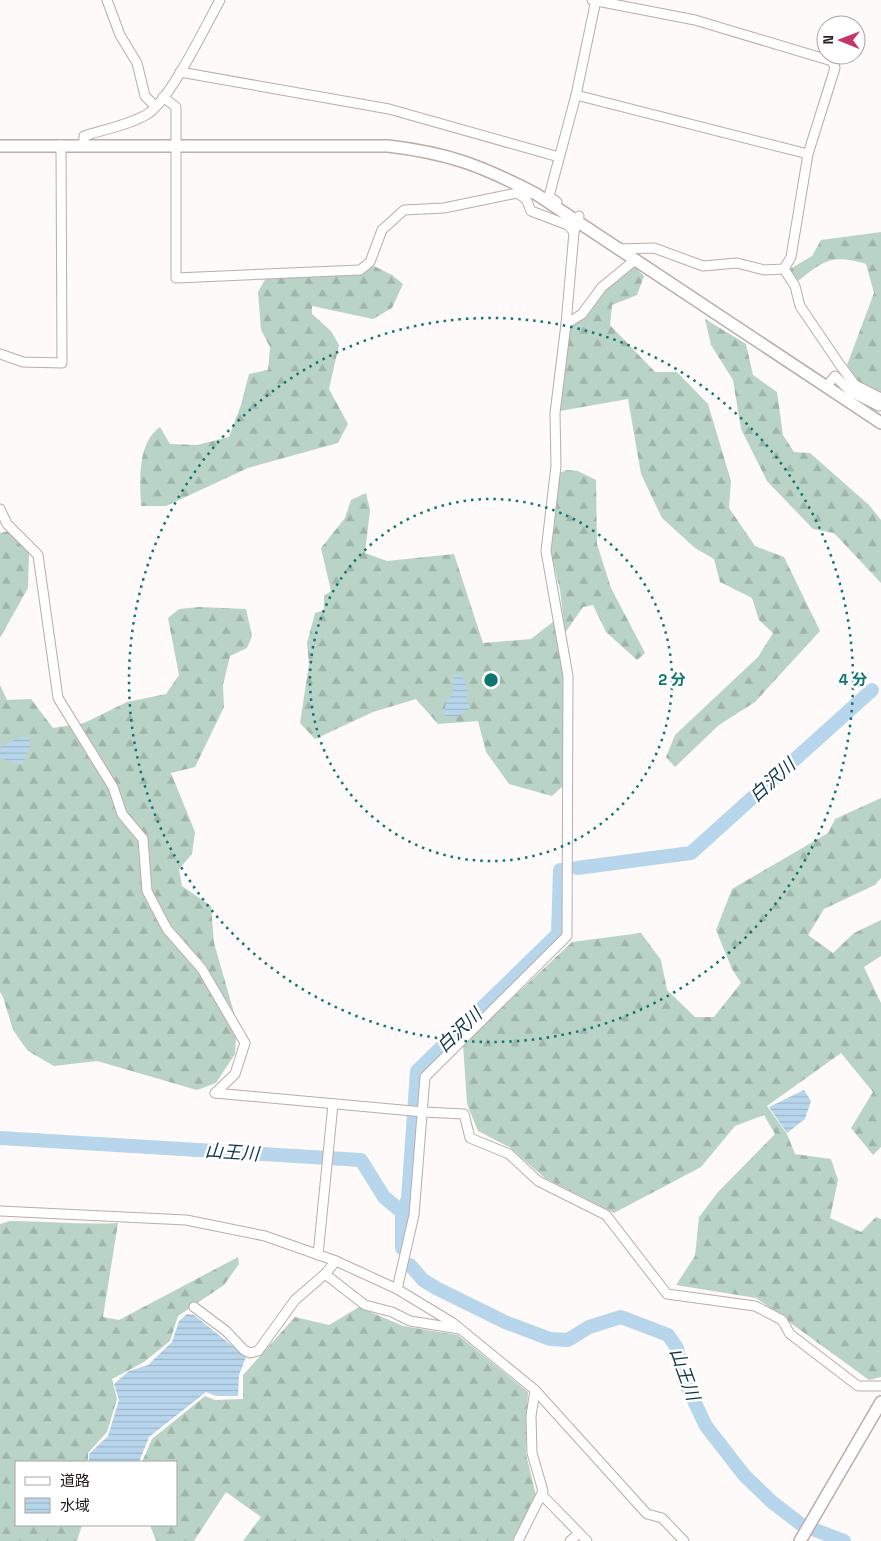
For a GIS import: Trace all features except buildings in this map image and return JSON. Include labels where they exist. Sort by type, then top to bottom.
[{"type":"street","points":[[107,0],[120,35],[137,63],[145,96],[155,106]]},
{"type":"street","points":[[84,145],[84,136],[149,113],[163,97],[180,72],[220,0]]},
{"type":"street","points":[[397,1289],[414,1215],[424,1112],[425,1077],[567,936],[568,676],[546,551],[556,466],[555,412],[575,227],[579,216],[549,196],[576,95],[595,0],[695,20],[832,60],[835,68],[808,154],[791,258],[784,269]]},
{"type":"street","points":[[180,72],[389,109],[559,157]]},
{"type":"street","points":[[576,95],[808,154]]},
{"type":"street","points":[[163,97],[176,107],[176,278],[360,270],[370,262],[382,230],[404,210],[444,208],[517,193],[526,199],[531,211],[575,227],[618,249],[881,423]]},
{"type":"street","points":[[0,354],[23,362],[62,363],[61,145]]},
{"type":"street","points":[[0,146],[326,145],[388,146],[426,150],[489,170],[536,194],[575,227]]},
{"type":"street","points":[[618,249],[654,248],[703,266],[737,263],[764,270],[784,269]]},
{"type":"street","points":[[566,324],[582,314],[602,287],[635,260]]},
{"type":"street","points":[[784,269],[795,286],[800,306],[840,365],[855,385],[881,399],[879,406],[851,392],[835,376],[826,387]]},
{"type":"street","points":[[0,509],[4,525],[38,555],[58,698],[113,787],[122,814],[143,839],[147,891],[167,929],[202,969],[245,1043],[235,1074],[215,1093],[464,1114],[470,1138],[509,1154],[538,1181],[606,1215],[667,1294],[755,1306],[782,1320],[790,1334],[858,1386],[881,1386]]},
{"type":"street","points":[[318,1255],[333,1104]]},
{"type":"street","points":[[0,1211],[186,1220],[265,1236],[336,1261],[397,1289],[460,1329],[535,1390],[647,1514],[662,1518],[684,1541]]},
{"type":"street","points":[[194,1307],[226,1331],[244,1350],[250,1353],[258,1351],[295,1300],[326,1274],[336,1261]]},
{"type":"street","points":[[326,1274],[365,1305],[392,1312],[410,1321],[460,1329]]},
{"type":"street","points":[[518,1541],[543,1491],[532,1453],[531,1416],[535,1390]]},
{"type":"street","points":[[802,1538],[881,1402]]},
{"type":"street","points":[[542,1495],[587,1541]]},
{"type":"street","points":[[570,1541],[579,1533]]},
{"type":"green space","points":[[881,232],[881,394],[859,382],[847,365],[874,293],[866,264],[845,259],[829,261],[815,268],[798,281],[790,269],[812,256],[821,240]]},
{"type":"green space","points":[[374,266],[392,275],[403,284],[392,308],[373,319],[312,306],[312,314],[331,331],[339,345],[329,389],[348,424],[338,443],[248,468],[166,506],[141,506],[142,463],[147,443],[153,434],[160,427],[170,444],[197,445],[229,437],[241,405],[249,374],[268,370],[270,347],[261,330],[258,292],[267,276],[361,273]]},
{"type":"green space","points":[[635,267],[644,276],[637,295],[612,305],[610,325],[655,372],[677,372],[708,404],[731,481],[729,508],[755,546],[784,557],[820,631],[755,702],[719,725],[675,767],[666,757],[675,735],[758,657],[773,633],[759,620],[752,598],[720,582],[714,559],[695,548],[662,518],[641,474],[628,399],[560,411],[570,328],[585,317],[603,289]]},
{"type":"green space","points":[[705,319],[746,344],[753,375],[777,392],[783,435],[794,452],[810,453],[869,505],[881,520],[881,583],[834,533],[813,529],[767,481],[741,429],[733,380],[711,345]]},
{"type":"green space","points":[[566,470],[578,471],[596,480],[597,544],[611,588],[645,653],[637,660],[606,632],[593,605],[583,607],[565,633],[560,590],[550,549],[558,474]]},
{"type":"green space","points":[[366,493],[370,510],[365,553],[387,561],[454,554],[483,643],[531,639],[554,621],[564,671],[564,785],[552,796],[509,784],[486,752],[478,721],[438,724],[416,699],[373,712],[315,739],[300,723],[309,664],[307,643],[315,613],[324,610],[324,596],[331,591],[321,548],[345,518],[351,500]]},
{"type":"green space","points":[[9,531],[29,553],[28,588],[0,638],[0,533]]},
{"type":"green space","points":[[199,607],[246,609],[252,636],[247,648],[230,656],[223,685],[224,707],[195,767],[171,773],[195,832],[192,854],[179,869],[182,886],[211,906],[214,943],[237,1023],[235,1054],[216,1083],[197,1090],[97,1061],[54,1066],[28,1051],[13,1030],[0,992],[0,685],[7,700],[31,699],[53,728],[84,723],[127,702],[166,694],[179,675],[168,618],[179,609]]},
{"type":"green space","points":[[881,798],[881,878],[875,885],[824,909],[808,935],[833,953],[854,933],[881,920],[881,956],[864,967],[881,1003],[881,1147],[873,1155],[851,1128],[873,1092],[841,1053],[767,1106],[787,1134],[795,1154],[831,1159],[838,1180],[830,1218],[861,1232],[876,1217],[881,1219],[881,1377],[869,1380],[756,1298],[676,1285],[695,1256],[699,1217],[718,1192],[775,1134],[764,1115],[735,1126],[701,1167],[614,1213],[545,1178],[509,1147],[478,1131],[467,1104],[463,1044],[572,942],[641,933],[661,960],[667,990],[695,1017],[714,1017],[741,983],[732,969],[716,930],[732,889],[828,833],[835,819]]},
{"type":"green space","points":[[10,1221],[118,1223],[103,1317],[119,1320],[238,1257],[239,1264],[224,1285],[178,1316],[170,1341],[144,1362],[112,1379],[117,1399],[107,1432],[88,1453],[88,1461],[15,1461],[15,1526],[82,1526],[77,1541],[0,1541],[0,1224]]},
{"type":"green space","points":[[359,1307],[403,1326],[458,1335],[528,1392],[526,1454],[536,1495],[512,1541],[243,1541],[261,1517],[226,1492],[194,1541],[156,1541],[150,1526],[178,1526],[178,1461],[142,1461],[152,1439],[205,1396],[215,1400],[243,1399],[243,1375],[295,1317],[329,1325]]},
{"type":"water","points":[[461,674],[468,692],[466,699],[470,708],[454,718],[444,715],[446,702],[453,694],[454,675]]},
{"type":"water","points":[[22,737],[29,737],[30,746],[22,765],[0,758],[1,746]]},
{"type":"water","points":[[804,1090],[811,1101],[805,1119],[787,1133],[769,1107]]},
{"type":"water","points":[[187,1314],[194,1315],[246,1357],[239,1375],[238,1396],[216,1396],[206,1392],[149,1437],[139,1461],[89,1461],[89,1454],[108,1436],[119,1400],[114,1384],[129,1371],[148,1365],[172,1342],[179,1321]]},
{"type":"waterway","name":"白沢川","points":[[577,868],[691,853],[872,690]]},
{"type":"waterway","name":"白沢川","points":[[402,1248],[402,1212],[408,1199],[417,1071],[558,934],[560,870]]},
{"type":"waterway","name":"山王川","points":[[0,1138],[361,1160],[384,1197],[402,1212]]},
{"type":"waterway","name":"山王川","points":[[410,1265],[423,1280],[436,1288],[505,1322],[550,1339],[568,1340],[589,1327],[621,1317],[668,1335],[677,1348],[684,1380],[706,1426],[744,1475],[772,1502],[802,1525],[844,1541]]}]
